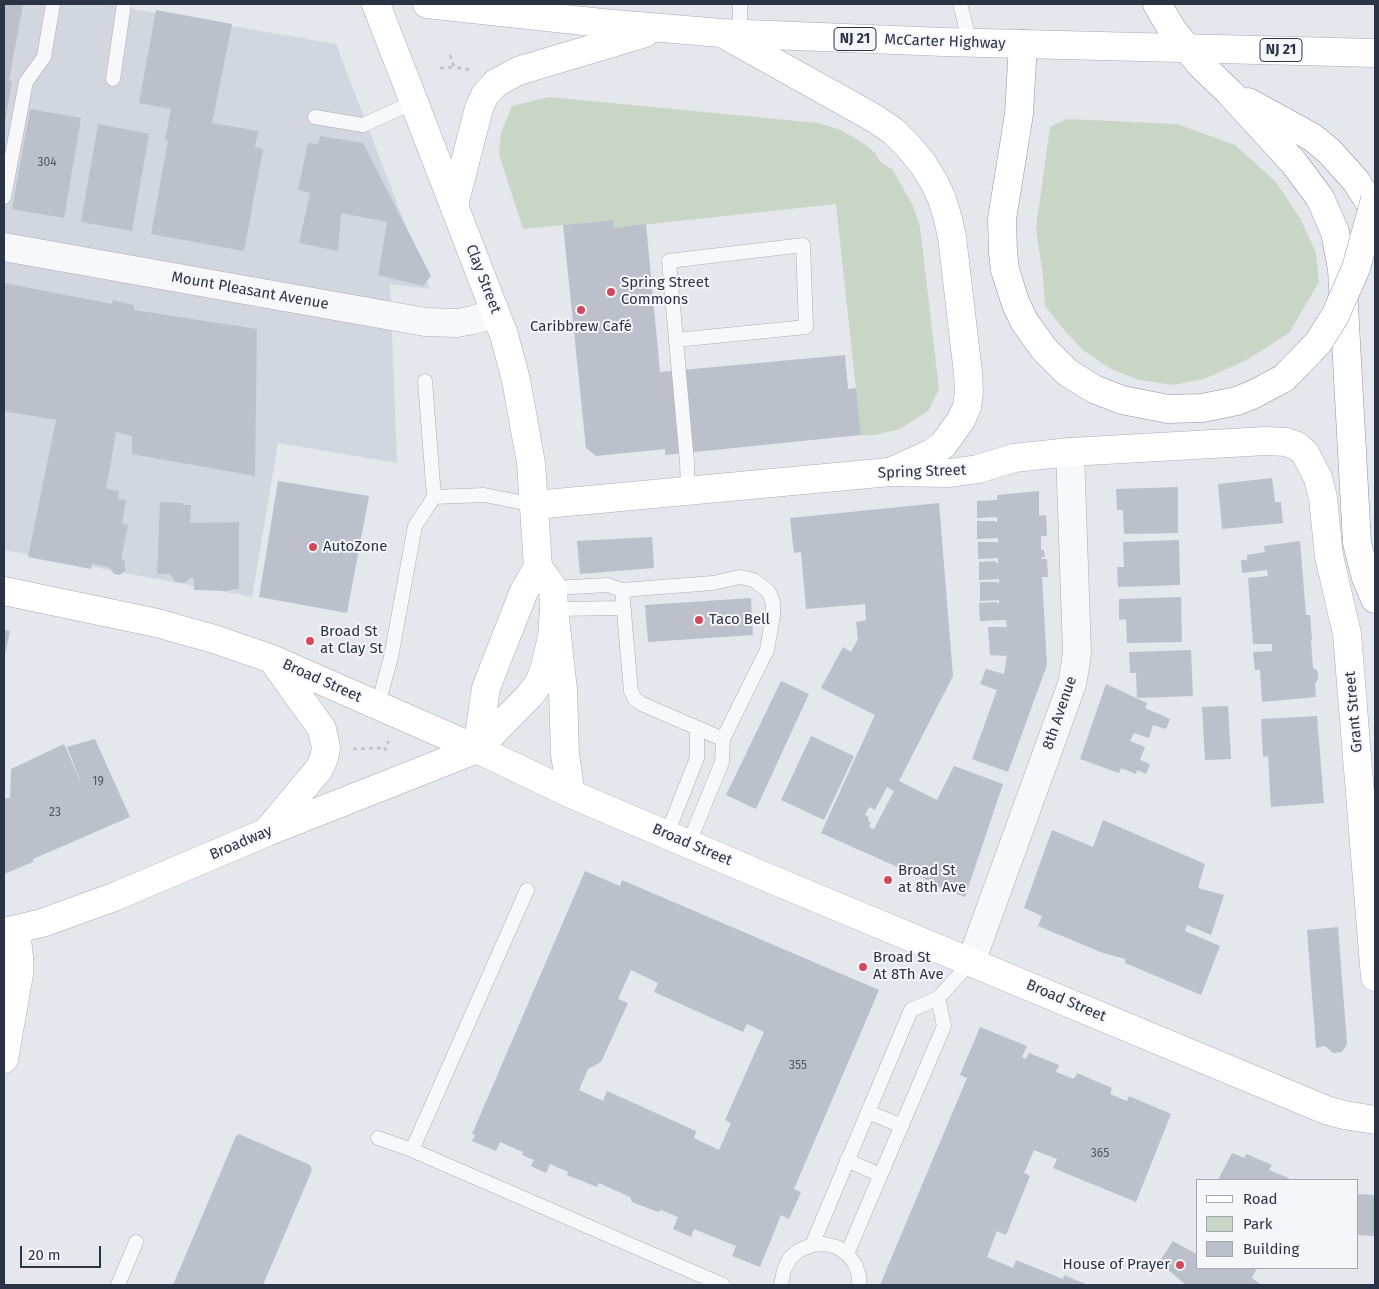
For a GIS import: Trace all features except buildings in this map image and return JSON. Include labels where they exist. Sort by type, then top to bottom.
[{"type":"main road","name":"Clay Street","points":[[376,4],[496,313],[510,354],[531,463],[534,505],[548,588],[549,652],[539,683],[530,695],[477,749]]},
{"type":"main road","name":"McCarter Highway","points":[[427,4],[662,28],[730,33],[970,43],[1375,52]]},
{"type":"main road","points":[[1156,4],[1173,31],[1201,65],[1229,92],[1303,175],[1320,198],[1335,232],[1342,269],[1357,543],[1366,578],[1375,599]]},
{"type":"main road","points":[[454,205],[479,108],[485,95],[496,83],[518,71],[662,28]]},
{"type":"main road","points":[[730,33],[893,131],[909,146],[923,164],[942,198],[952,237],[967,363],[969,391],[966,407],[961,420],[944,444],[932,453],[890,472]]},
{"type":"main road","points":[[1023,44],[1019,114],[1002,219],[1005,270],[1016,304],[1024,321],[1044,350],[1068,373],[1094,389],[1122,400],[1168,409],[1202,408],[1237,401],[1284,378],[1318,344],[1335,316],[1356,268],[1375,199]]},
{"type":"main road","points":[[1229,92],[1312,137],[1330,151],[1344,166],[1375,211]]},
{"type":"main road","name":"Spring Street","points":[[534,505],[890,472],[950,473],[978,470],[1014,458],[1070,452],[1266,441],[1286,442],[1296,446],[1305,453]]},
{"type":"main road","name":"Grant Street","points":[[1305,453],[1318,478],[1323,498],[1329,556],[1347,634],[1375,977]]},
{"type":"main road","points":[[477,749],[486,688],[524,591],[548,588],[563,690],[565,754],[571,794]]},
{"type":"main road","name":"Broad Street","points":[[4,591],[157,623],[272,658],[477,749],[571,794],[971,962],[1326,1110],[1375,1120]]},
{"type":"main road","points":[[267,832],[319,769],[326,748],[322,729],[272,658]]},
{"type":"main road","name":"Broadway","points":[[10,931],[42,923],[114,897],[267,832],[477,749]]},
{"type":"main road","points":[[4,1059],[19,974],[19,957],[10,931]]},
{"type":"street","name":"Mount Pleasant Avenue","points":[[4,247],[425,322],[457,323],[496,313]]},
{"type":"street","name":"8th Avenue","points":[[971,962],[1072,684],[1077,652],[1070,452]]},
{"type":"lane","points":[[4,197],[26,82],[44,57],[53,4]]},
{"type":"lane","points":[[113,79],[124,4]]},
{"type":"lane","points":[[730,33],[740,4]]},
{"type":"lane","points":[[960,4],[970,43]]},
{"type":"lane","points":[[315,117],[363,125],[414,102]]},
{"type":"lane","points":[[676,340],[806,327],[804,245],[669,261],[688,491]]},
{"type":"lane","points":[[378,705],[391,658],[415,526],[434,496],[426,381]]},
{"type":"lane","points":[[434,496],[484,495],[534,505]]},
{"type":"lane","points":[[548,588],[608,585],[622,590],[712,583],[740,577],[754,580],[769,592],[773,604],[773,615],[766,650],[723,739],[722,762],[678,838]]},
{"type":"lane","points":[[548,588],[624,608]]},
{"type":"lane","points":[[622,590],[631,692],[635,699],[642,704],[723,739]]},
{"type":"lane","points":[[678,838],[697,758],[697,728]]},
{"type":"lane","points":[[412,1150],[527,890]]},
{"type":"lane","points":[[812,1244],[911,1010],[938,998],[971,962]]},
{"type":"lane","points":[[847,1254],[944,1026],[938,998]]},
{"type":"lane","points":[[868,1112],[902,1126]]},
{"type":"lane","points":[[378,1138],[412,1150],[723,1285]]},
{"type":"lane","points":[[848,1160],[880,1175]]},
{"type":"lane","points":[[118,1285],[136,1242]]},
{"type":"lane","points":[[782,1285],[784,1270],[790,1258],[812,1244],[837,1247],[847,1254],[855,1264],[859,1276],[859,1285]]},
{"type":"path","points":[[450,55],[454,67]]},
{"type":"path","points":[[440,68],[454,67],[472,70]]},
{"type":"path","points":[[344,750],[385,750],[390,738]]},
{"type":"shaded area","points":[[4,4],[104,4],[336,44],[430,289],[390,284],[397,463],[278,443],[252,597],[4,550]]},
{"type":"green space","points":[[549,97],[818,123],[841,130],[866,145],[875,153],[880,162],[893,170],[913,206],[920,227],[939,389],[928,411],[900,429],[875,435],[861,435],[836,204],[613,228],[613,220],[523,229],[499,154],[501,132],[512,106]]},
{"type":"green space","points":[[1067,119],[1177,124],[1235,145],[1276,182],[1301,220],[1316,253],[1319,282],[1289,333],[1245,361],[1204,379],[1173,385],[1139,380],[1111,369],[1083,350],[1045,306],[1036,228],[1050,127]]},
{"type":"place","name":"Spring Street Commons","points":[[611,292]]},
{"type":"place","name":"Caribbrew Café","points":[[581,310]]},
{"type":"place","name":"AutoZone","points":[[313,547]]},
{"type":"place","name":"Taco Bell","points":[[699,620]]},
{"type":"place","name":"Broad St at Clay St","points":[[310,641]]},
{"type":"place","name":"Broad St at 8th Ave","points":[[888,880]]},
{"type":"place","name":"Broad St At 8Th Ave","points":[[863,967]]},
{"type":"place","name":"House of Prayer","points":[[1180,1265]]}]
